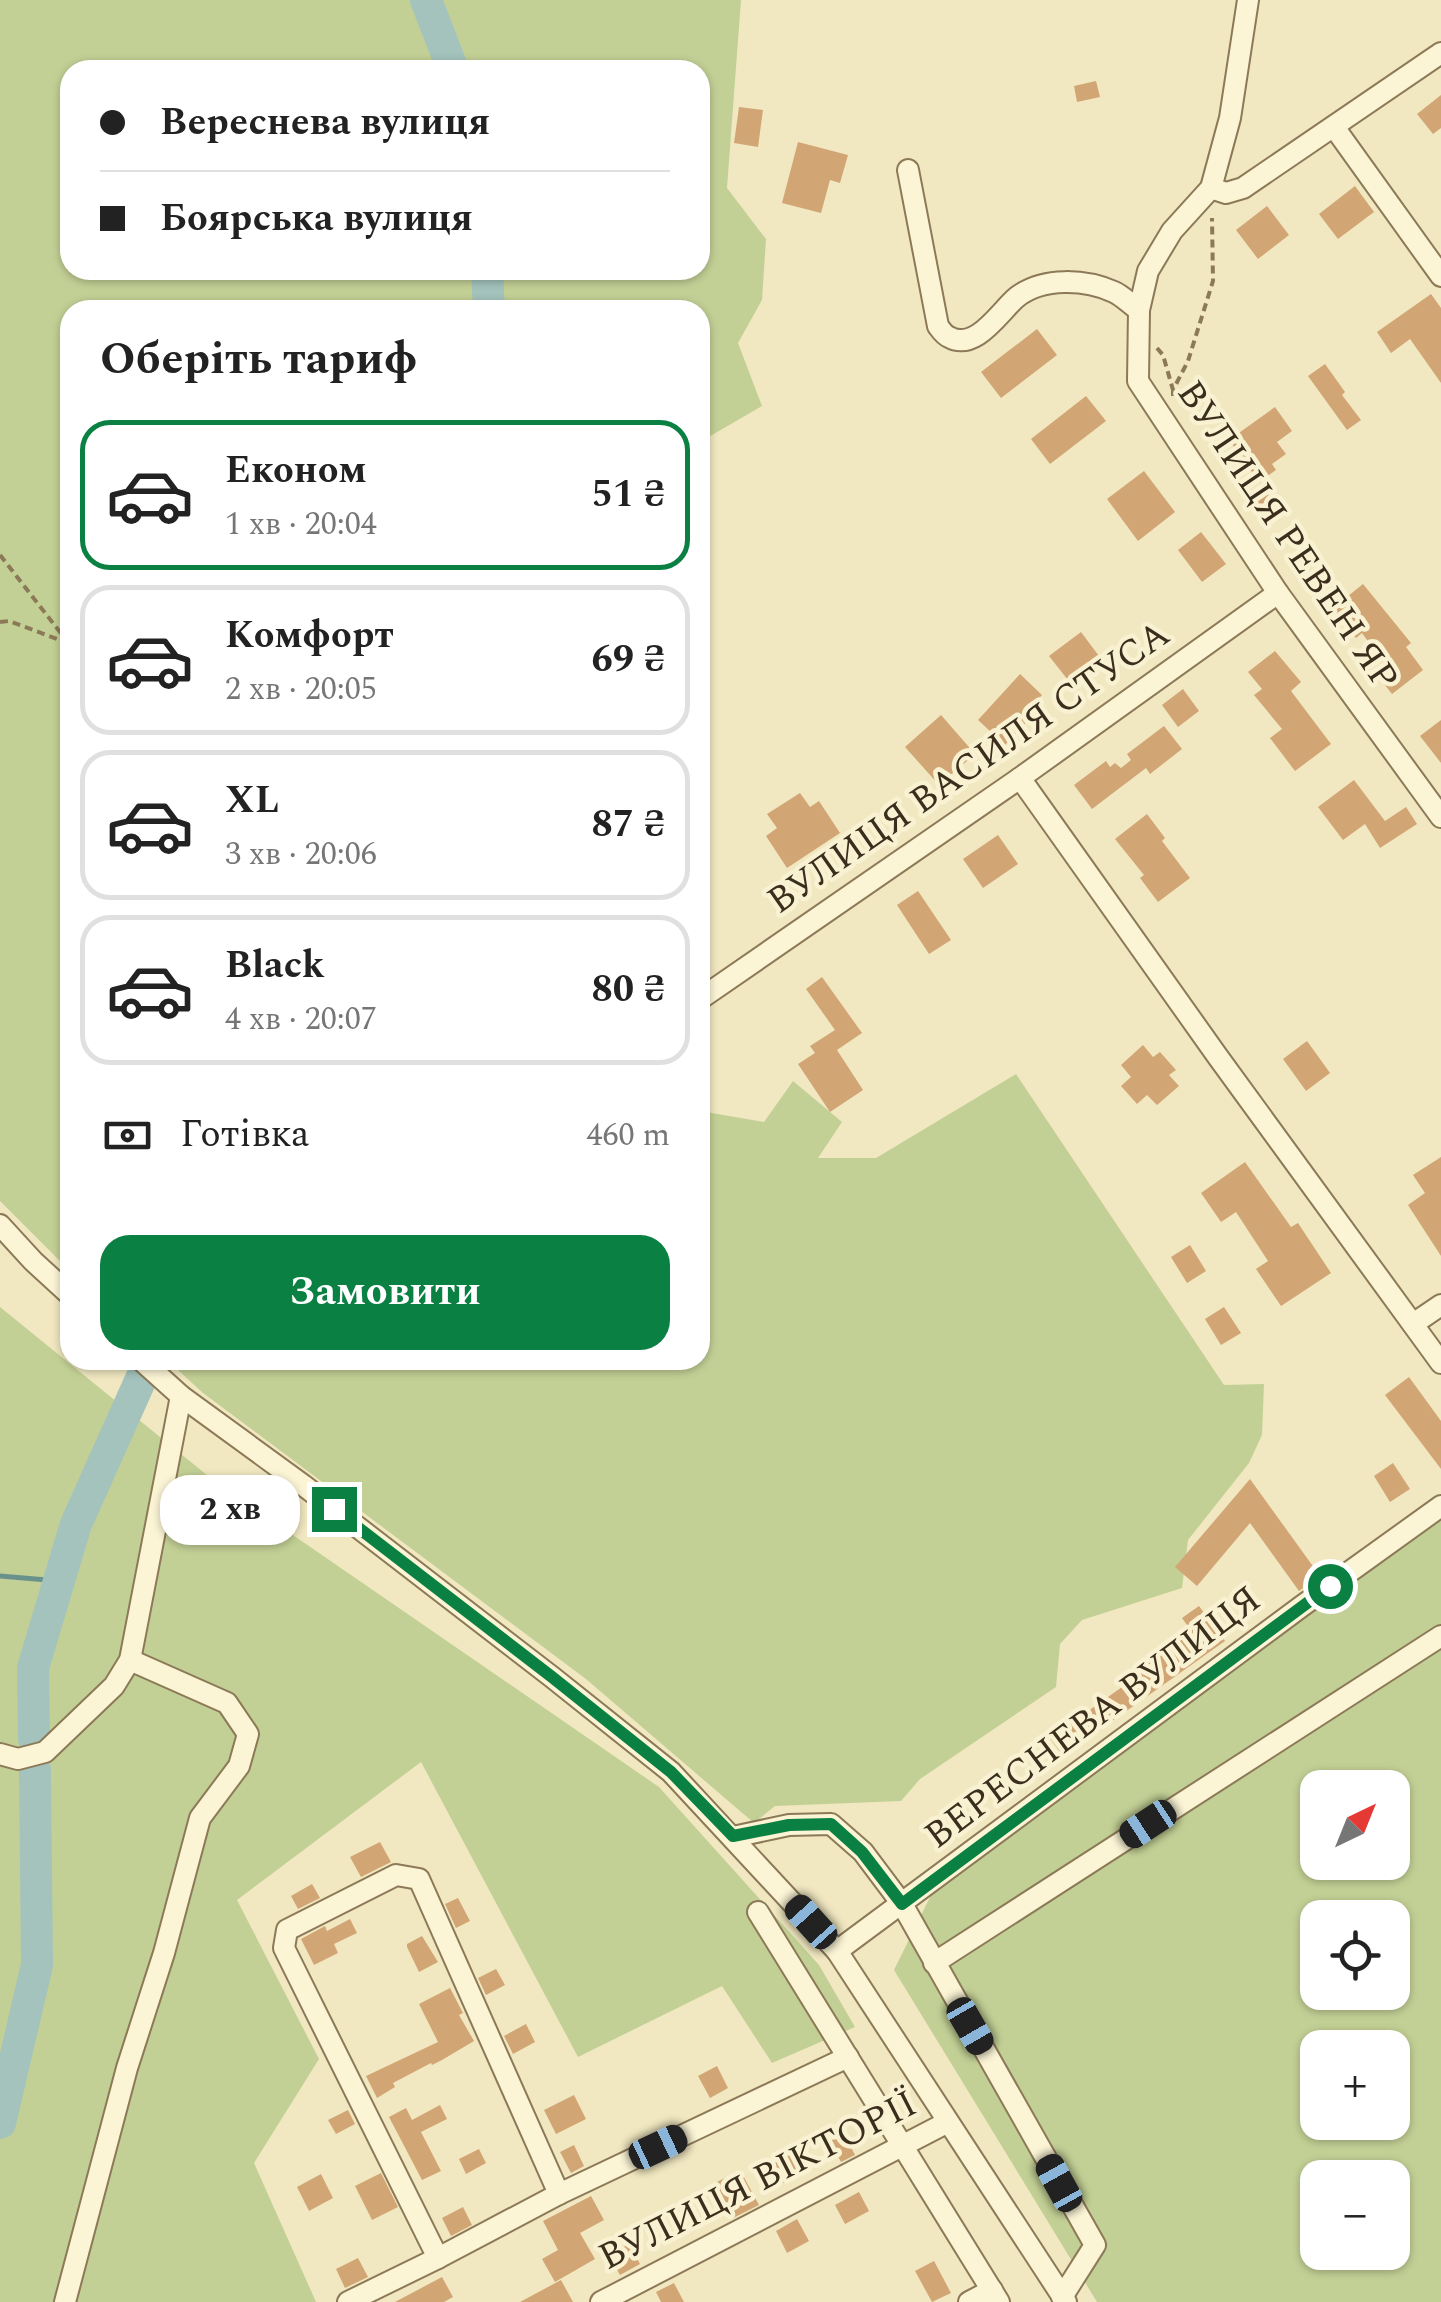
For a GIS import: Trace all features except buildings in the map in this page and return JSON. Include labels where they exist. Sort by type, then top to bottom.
[{"type":"street","name":"ВУЛИЦЯ РЕВЕН ЯР","points":[[1248,0],[1230,118],[1211,188],[1172,231],[1148,271],[1139,310],[1138,381],[1278,593],[1441,818]]},
{"type":"street","points":[[1211,188],[1226,193],[1244,188],[1441,52]]},
{"type":"street","points":[[1334,127],[1441,276]]},
{"type":"street","points":[[908,170],[938,326],[949,338],[966,340],[982,331],[1019,295],[1044,284],[1078,283],[1114,292],[1139,310]]},
{"type":"street","name":"ВУЛИЦЯ ВАСИЛЯ СТУСА","points":[[710,993],[1278,593]]},
{"type":"street","points":[[1020,778],[1441,1362]]},
{"type":"street","points":[[0,1225],[60,1286]]},
{"type":"street","points":[[1414,1324],[1441,1305]]},
{"type":"street","points":[[152,1370],[671,1772],[837,1951],[1064,2300],[1095,2246],[902,1904],[862,1852],[831,1824],[789,1825],[733,1836]]},
{"type":"street","points":[[0,1754],[18,1759],[44,1752],[114,1686],[130,1660],[181,1396]]},
{"type":"street","name":"ВЕРЕСНЕВА ВУЛИЦЯ","points":[[837,1951],[1441,1506]]},
{"type":"street","points":[[934,1963],[1441,1636]]},
{"type":"street","points":[[65,2302],[127,2068],[164,1953],[200,1818],[238,1766],[248,1734],[227,1703],[130,1660]]},
{"type":"street","points":[[438,2258],[284,1948],[286,1930],[396,1874],[420,1879],[559,2194]]},
{"type":"street","points":[[758,1912],[995,2296],[969,2302]]},
{"type":"street","points":[[348,2302],[559,2194],[848,2057]]},
{"type":"street","name":"ВУЛИЦЯ ВІКТОРІЇ","points":[[600,2302],[948,2122]]},
{"type":"path","points":[[1170,428],[1174,390],[1188,361],[1213,280],[1211,188]]},
{"type":"path","points":[[0,555],[60,632]]},
{"type":"path","points":[[0,622],[9,621],[60,641]]},
{"type":"green space","points":[[0,0],[741,0],[727,188],[766,239],[762,300],[738,343],[762,406],[710,436],[710,300],[60,300],[60,1261],[0,1201]]},
{"type":"green space","points":[[1016,1074],[1224,1385],[1264,1384],[1262,1435],[1249,1463],[1188,1540],[1182,1588],[1082,1620],[1060,1644],[1056,1687],[920,1779],[901,1801],[775,1806],[754,1823],[586,1679],[203,1393],[178,1370],[710,1370],[710,1113],[764,1122],[793,1081],[842,1122],[818,1158],[876,1158]]},
{"type":"green space","points":[[0,1307],[60,1356],[60,1370],[78,1370],[213,1480],[659,1787],[819,1965],[855,2027],[772,2063],[722,1986],[578,2057],[421,1762],[237,1900],[319,2059],[254,2163],[316,2302],[0,2302]]},
{"type":"green space","points":[[1441,1518],[1441,2302],[1097,2302],[894,1970],[937,1883],[1096,1752]]},
{"type":"waterway","points":[[426,0],[449,60]]},
{"type":"waterway","points":[[488,280],[488,300]]},
{"type":"waterway","points":[[34,1739],[33,1668],[76,1524],[145,1370]]},
{"type":"waterway","points":[[0,1576],[59,1581]]},
{"type":"waterway","points":[[0,2123],[37,1965],[35,1770]]},
{"type":"route","points":[[334,1509],[671,1772],[733,1836],[789,1825],[831,1824],[862,1852],[902,1904],[1330,1586]]}]
